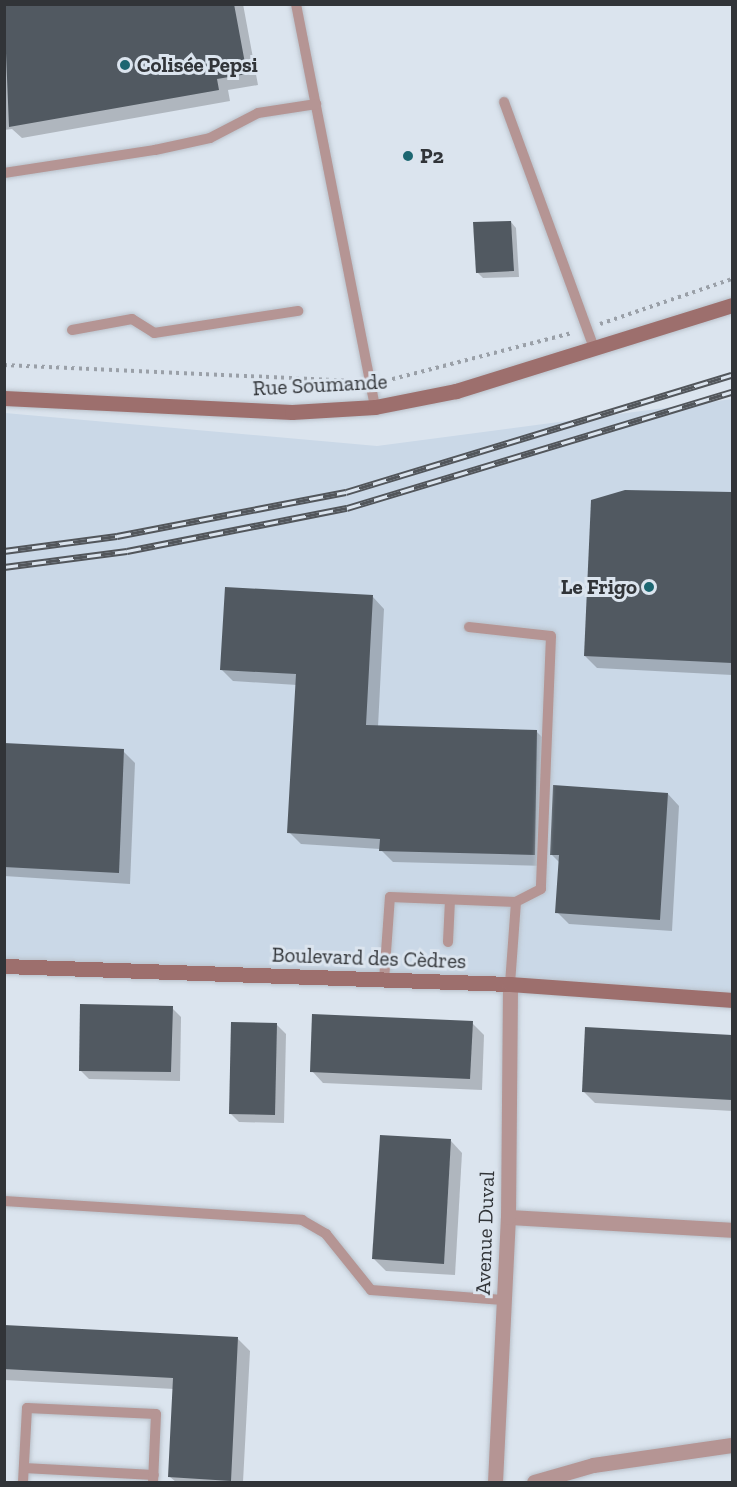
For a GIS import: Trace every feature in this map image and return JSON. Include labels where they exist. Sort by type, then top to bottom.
[{"type":"street","name":"Rue Soumande","points":[[4,398],[292,412],[375,406],[456,391],[732,304]]},
{"type":"street","name":"Boulevard des Cèdres","points":[[4,966],[510,984],[732,1000]]},
{"type":"street","name":"Avenue Duval","points":[[495,1482],[508,1218],[510,984]]},
{"type":"street","points":[[508,1218],[732,1230]]},
{"type":"street","points":[[534,1482],[593,1465],[732,1445]]},
{"type":"lane","points":[[296,4],[375,406]]},
{"type":"lane","points":[[504,102],[594,348]]},
{"type":"lane","points":[[4,173],[155,150],[210,138],[258,114],[316,104]]},
{"type":"lane","points":[[72,330],[132,319],[154,333],[298,311]]},
{"type":"lane","points":[[384,980],[390,897],[516,902],[541,889],[551,636],[469,627]]},
{"type":"lane","points":[[448,942],[450,900]]},
{"type":"lane","points":[[510,984],[516,902]]},
{"type":"lane","points":[[4,1201],[302,1220],[326,1234],[371,1290],[503,1300]]},
{"type":"lane","points":[[23,1482],[27,1408],[156,1414],[153,1479],[24,1468]]},
{"type":"path","points":[[4,365],[370,382],[586,329],[732,279]]},
{"type":"shaded area","points":[[732,399],[732,994],[5,967],[5,413],[377,446]]},
{"type":"building","name":"Colisée Pepsi","points":[[4,4],[234,4],[247,74],[217,79],[219,90],[9,127]]},
{"type":"building","points":[[511,221],[514,271],[476,273],[473,222]]},
{"type":"building","points":[[625,490],[732,492],[732,663],[584,656],[591,500]]},
{"type":"building","points":[[225,587],[373,595],[366,725],[537,730],[535,855],[379,851],[380,839],[287,833],[296,674],[220,670]]},
{"type":"building","points":[[4,743],[124,749],[119,873],[4,867]]},
{"type":"building","points":[[553,785],[668,793],[660,920],[555,913],[559,855],[550,855]]},
{"type":"building","points":[[80,1004],[173,1006],[171,1072],[79,1071]]},
{"type":"building","points":[[312,1014],[473,1021],[470,1079],[310,1072]]},
{"type":"building","points":[[231,1022],[277,1023],[275,1115],[229,1114]]},
{"type":"building","points":[[585,1027],[732,1035],[732,1100],[582,1092]]},
{"type":"building","points":[[380,1135],[451,1139],[444,1264],[372,1259]]},
{"type":"building","points":[[4,1325],[238,1337],[231,1481],[168,1477],[173,1378],[4,1369]]},
{"type":"railway","points":[[4,551],[117,536],[346,492],[732,375]]},
{"type":"railway","points":[[4,567],[127,551],[347,508],[732,392]]},
{"type":"place","name":"Colisée Pepsi","points":[[125,65]]},
{"type":"place","name":"P2","points":[[408,156]]},
{"type":"place","name":"Le Frigo","points":[[649,587]]}]
